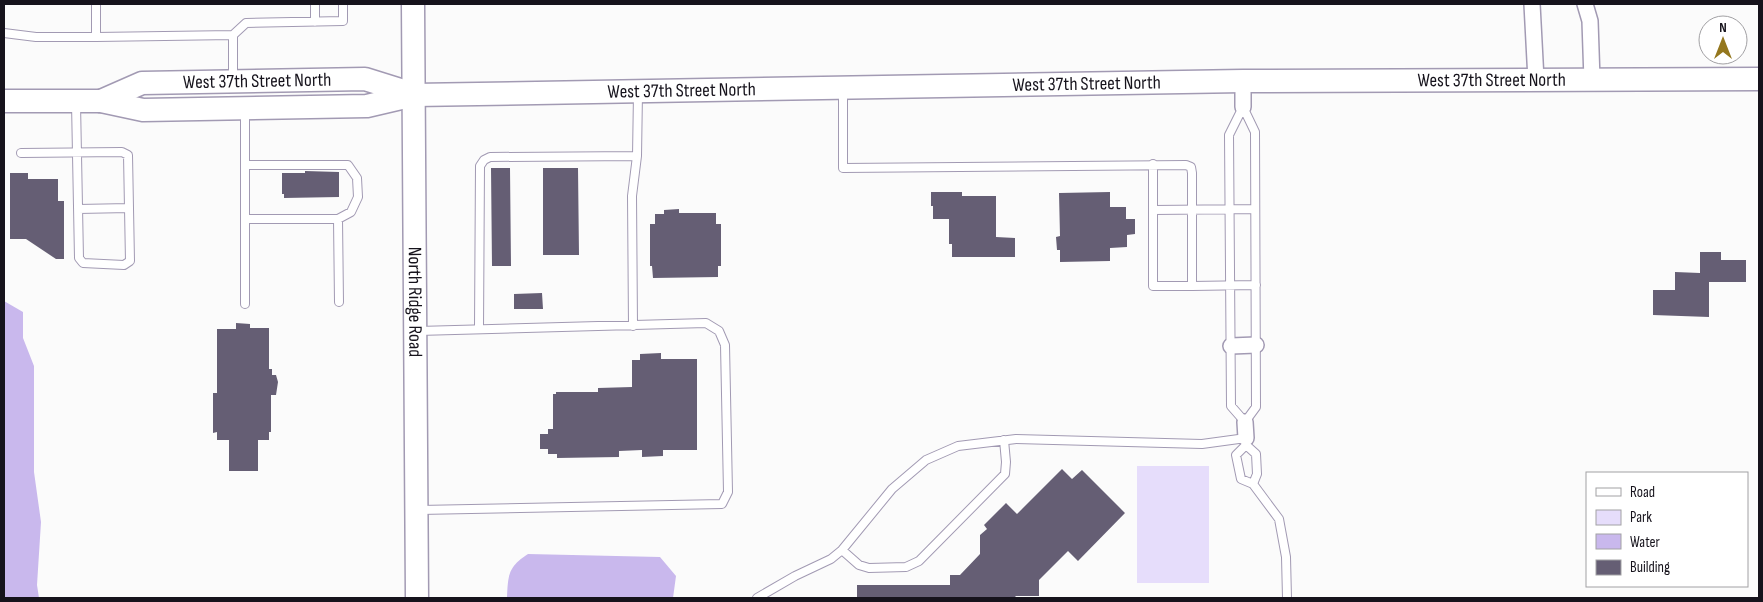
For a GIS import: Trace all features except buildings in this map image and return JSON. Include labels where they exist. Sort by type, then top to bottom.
[{"type":"street","name":"North Ridge Road","points":[[413,4],[417,598]]},
{"type":"street","points":[[1532,4],[1536,80]]},
{"type":"street","points":[[1585,4],[1590,21],[1592,80]]},
{"type":"street","name":"West 37th Street North","points":[[101,101],[142,83],[233,81],[365,79],[414,95]]},
{"type":"street","name":"West 37th Street North","points":[[4,101],[101,101],[143,110],[367,106],[414,95],[1243,81],[1759,79]]},
{"type":"street","points":[[1243,81],[1243,107]]},
{"type":"street","points":[[1230,346],[1256,345]]},
{"type":"lane","points":[[96,4],[96,37]]},
{"type":"lane","points":[[315,4],[315,22]]},
{"type":"lane","points":[[4,33],[36,37],[233,35],[246,22],[343,21],[343,4]]},
{"type":"lane","points":[[233,35],[233,81]]},
{"type":"lane","points":[[843,87],[843,168],[1153,164],[1182,164],[1191,167],[1192,286]]},
{"type":"lane","points":[[633,326],[632,196],[637,156],[638,91]]},
{"type":"lane","points":[[21,153],[78,152],[122,152],[128,156],[130,261],[124,265],[82,263],[79,258],[78,152],[76,101]]},
{"type":"lane","points":[[1243,107],[1229,134],[1231,406],[1256,454],[1257,474],[1253,484]]},
{"type":"lane","points":[[1243,107],[1255,132],[1256,407],[1246,435],[1236,455],[1241,479],[1253,484],[1278,519],[1286,556],[1287,598]]},
{"type":"lane","points":[[245,108],[245,304]]},
{"type":"lane","points":[[480,329],[480,166],[484,160],[490,157],[637,156]]},
{"type":"lane","points":[[1153,164],[1153,286],[1256,285]]},
{"type":"lane","points":[[245,165],[348,165],[357,178],[358,197],[351,212],[338,218],[245,219]]},
{"type":"lane","points":[[78,209],[129,208]]},
{"type":"lane","points":[[1153,210],[1255,209]]},
{"type":"lane","points":[[338,218],[339,302]]},
{"type":"lane","points":[[416,331],[706,323],[720,331],[725,345],[728,492],[722,504],[416,510]]},
{"type":"lane","points":[[757,598],[795,576],[831,559],[842,550],[892,489],[926,460],[958,446],[1016,439],[1202,444],[1246,435]]},
{"type":"lane","points":[[842,550],[859,565],[869,568],[906,567],[919,560],[1004,474],[1006,462],[1004,440]]},
{"type":"green space","points":[[1137,466],[1209,466],[1209,583],[1137,583]]},
{"type":"water","points":[[4,301],[23,312],[23,338],[34,366],[34,472],[41,522],[37,585],[39,598],[4,598]]},
{"type":"water","points":[[528,554],[660,557],[676,576],[673,598],[507,598],[510,572],[516,563]]}]
